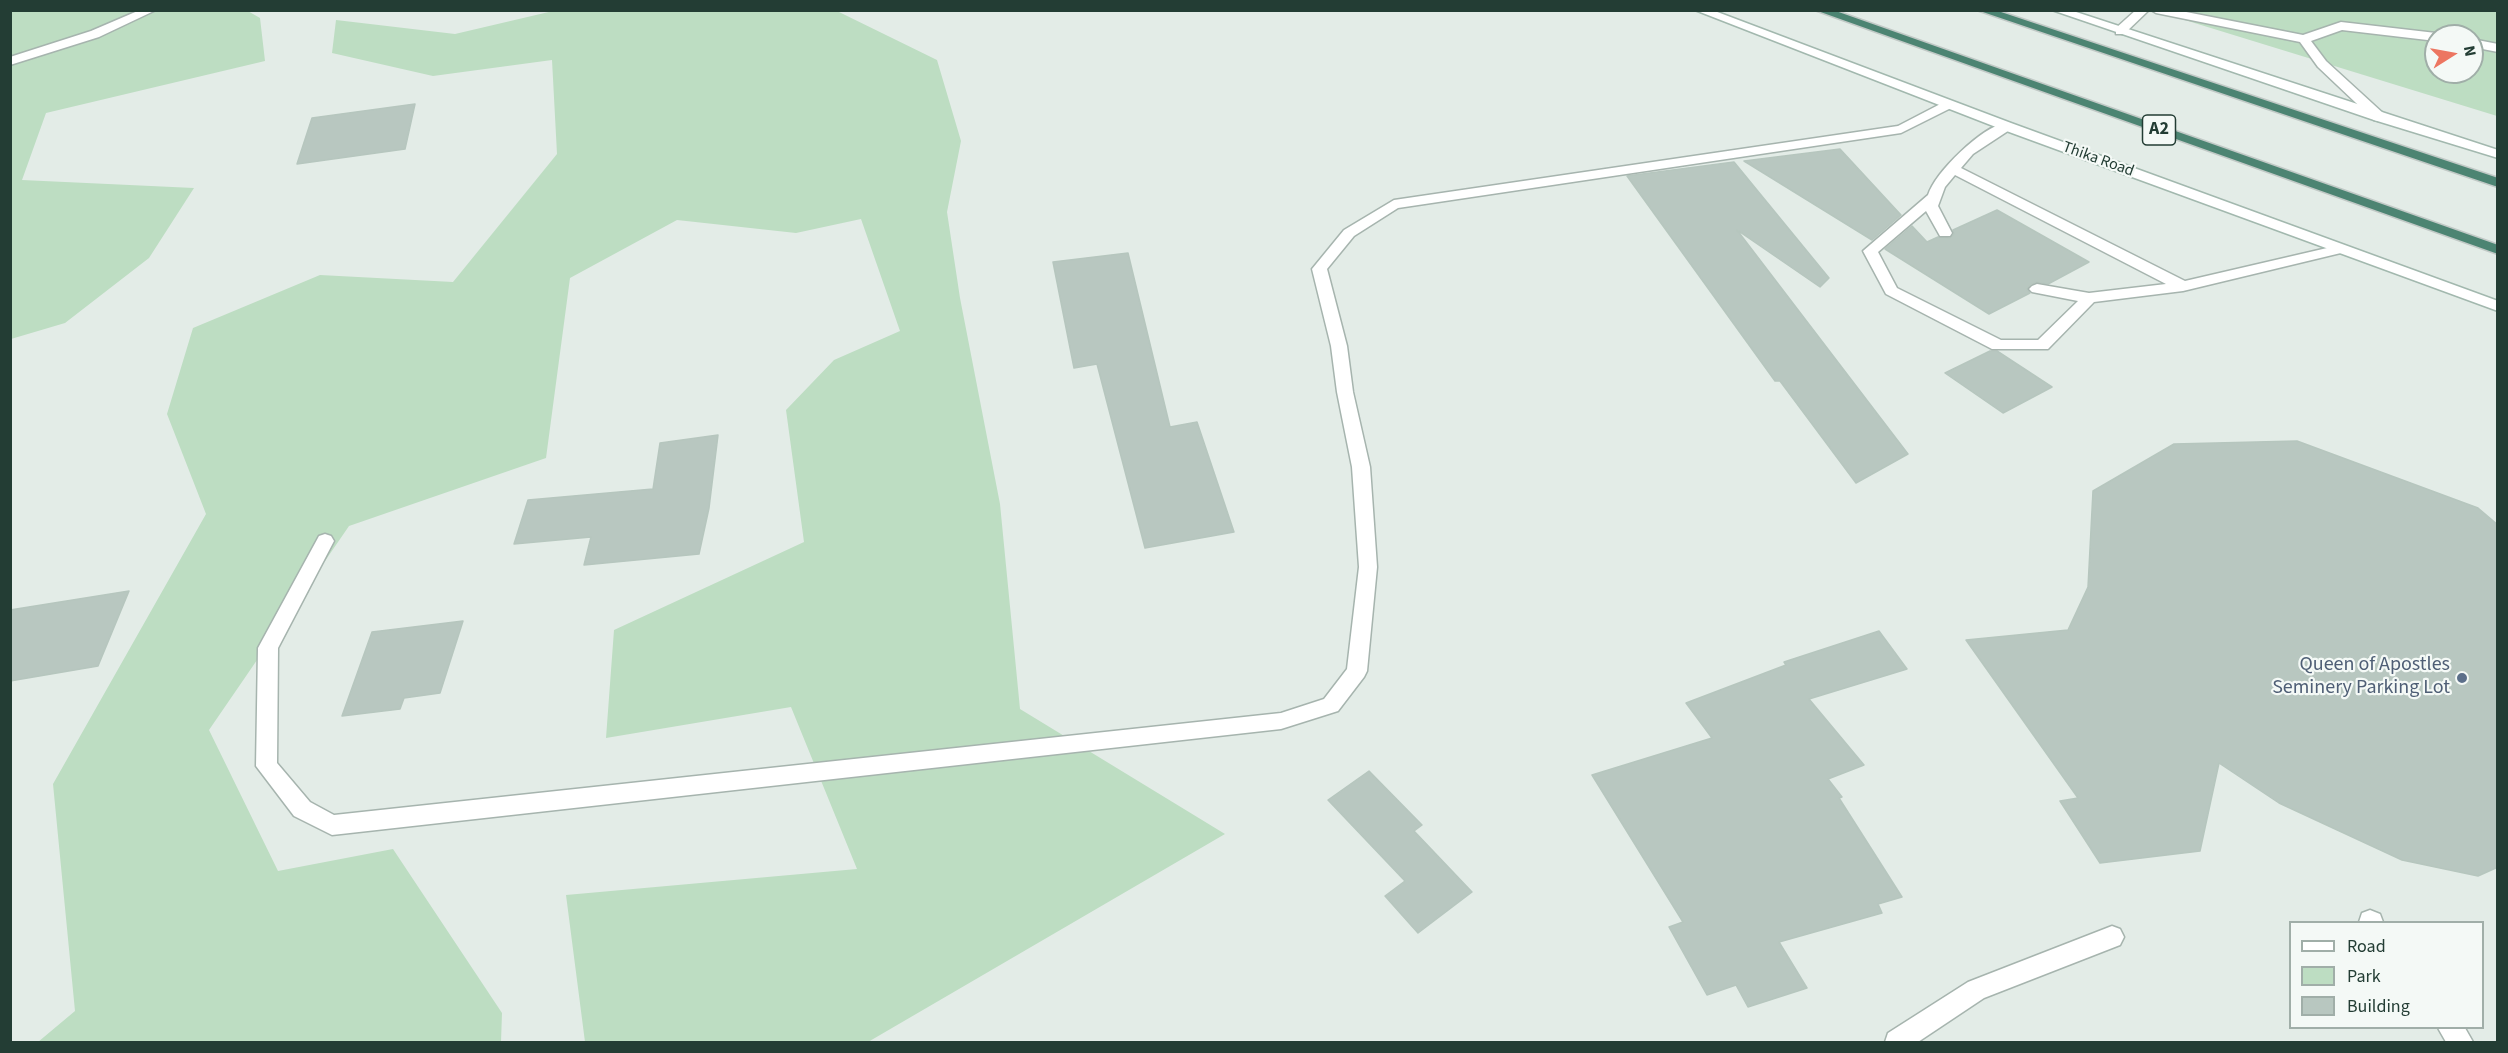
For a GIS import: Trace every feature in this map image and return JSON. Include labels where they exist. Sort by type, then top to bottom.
[{"type":"highway","name":"A2","points":[[1820,10],[2498,250]]},
{"type":"highway","points":[[1982,10],[2498,183]]},
{"type":"main road","points":[[10,61],[95,34],[151,10]]},
{"type":"main road","name":"Thika Road","points":[[1700,10],[2006,126],[2498,306]]},
{"type":"main road","points":[[2057,10],[2498,154]]},
{"type":"main road","points":[[2120,31],[2144,10]]},
{"type":"main road","points":[[2156,10],[2304,39],[2341,26],[2424,36]]},
{"type":"main road","points":[[2304,39],[2322,64],[2379,117]]},
{"type":"main road","points":[[325,541],[267,648],[266,766],[302,809],[332,825],[1281,721],[1331,705],[1357,671],[1368,567],[1361,467],[1345,392],[1339,346],[1319,269],[1350,233],[1394,204],[1900,129],[1948,104]]},
{"type":"main road","points":[[1945,233],[1931,206],[1938,186],[1968,151],[2006,126]]},
{"type":"main road","points":[[1953,169],[2183,286]]},
{"type":"main road","points":[[1935,196],[1870,251],[1891,291],[1998,345],[2042,345],[2089,298]]},
{"type":"main road","points":[[2037,289],[2089,298],[2183,286],[2340,249]]},
{"type":"main road","points":[[1897,1042],[1976,990],[2112,937]]},
{"type":"main road","points":[[2451,1029],[2461,1042]]},
{"type":"green space","points":[[246,10],[260,18],[265,61],[46,113],[22,180],[194,188],[149,258],[65,323],[11,339],[11,11]]},
{"type":"green space","points":[[2185,10],[2497,11],[2497,116],[2175,17]]},
{"type":"green space","points":[[553,11],[844,11],[839,12],[937,60],[961,141],[947,212],[960,298],[1000,504],[1020,709],[1225,834],[868,1042],[585,1042],[566,895],[857,869],[791,707],[606,738],[614,630],[804,542],[786,410],[834,360],[900,331],[861,219],[796,233],[677,220],[570,278],[546,458],[349,526],[209,730],[278,871],[393,849],[502,1013],[501,1042],[38,1042],[75,1011],[53,784],[206,514],[167,414],[193,328],[320,275],[453,282],[557,154],[552,60],[433,76],[332,53],[336,20],[455,34]]},
{"type":"building","points":[[415,104],[405,149],[297,164],[312,118]]},
{"type":"building","points":[[1840,149],[1901,215],[1872,240],[1744,161]]},
{"type":"building","points":[[1734,162],[1829,278],[1820,287],[1737,230],[1908,454],[1856,483],[1780,381],[1775,381],[1627,176]]},
{"type":"building","points":[[1997,210],[2089,262],[2048,284],[2037,282],[2031,284],[2027,289],[2030,293],[1989,314],[1885,249],[1912,226],[1927,242],[1938,237],[1950,238],[1954,234],[1953,230]]},
{"type":"building","points":[[1128,253],[1170,427],[1197,422],[1234,532],[1145,548],[1097,364],[1074,368],[1053,262]]},
{"type":"building","points":[[1990,351],[1997,351],[2052,387],[2003,413],[1945,373]]},
{"type":"building","points":[[718,435],[709,508],[699,554],[584,565],[591,537],[514,544],[528,500],[653,489],[660,443]]},
{"type":"building","points":[[2297,441],[2478,508],[2498,525],[2498,867],[2478,876],[2402,860],[2279,803],[2219,763],[2200,851],[2100,863],[2060,801],[2078,798],[1966,640],[2068,630],[2088,587],[2093,491],[2174,444]]},
{"type":"building","points":[[129,591],[98,666],[10,681],[10,610]]},
{"type":"building","points":[[463,621],[440,693],[404,698],[400,709],[342,716],[372,632]]},
{"type":"building","points":[[1879,631],[1907,669],[1809,699],[1864,765],[1828,779],[1842,797],[1839,798],[1902,897],[1878,904],[1882,913],[1779,942],[1807,988],[1748,1007],[1736,985],[1707,995],[1669,927],[1683,922],[1592,775],[1712,738],[1686,703],[1786,665],[1784,662]]},
{"type":"building","points":[[1369,771],[1422,825],[1414,831],[1472,892],[1418,933],[1385,896],[1405,881],[1328,800]]},
{"type":"place","name":"Queen of Apostles Seminery Parking Lot","points":[[2462,678]]}]
